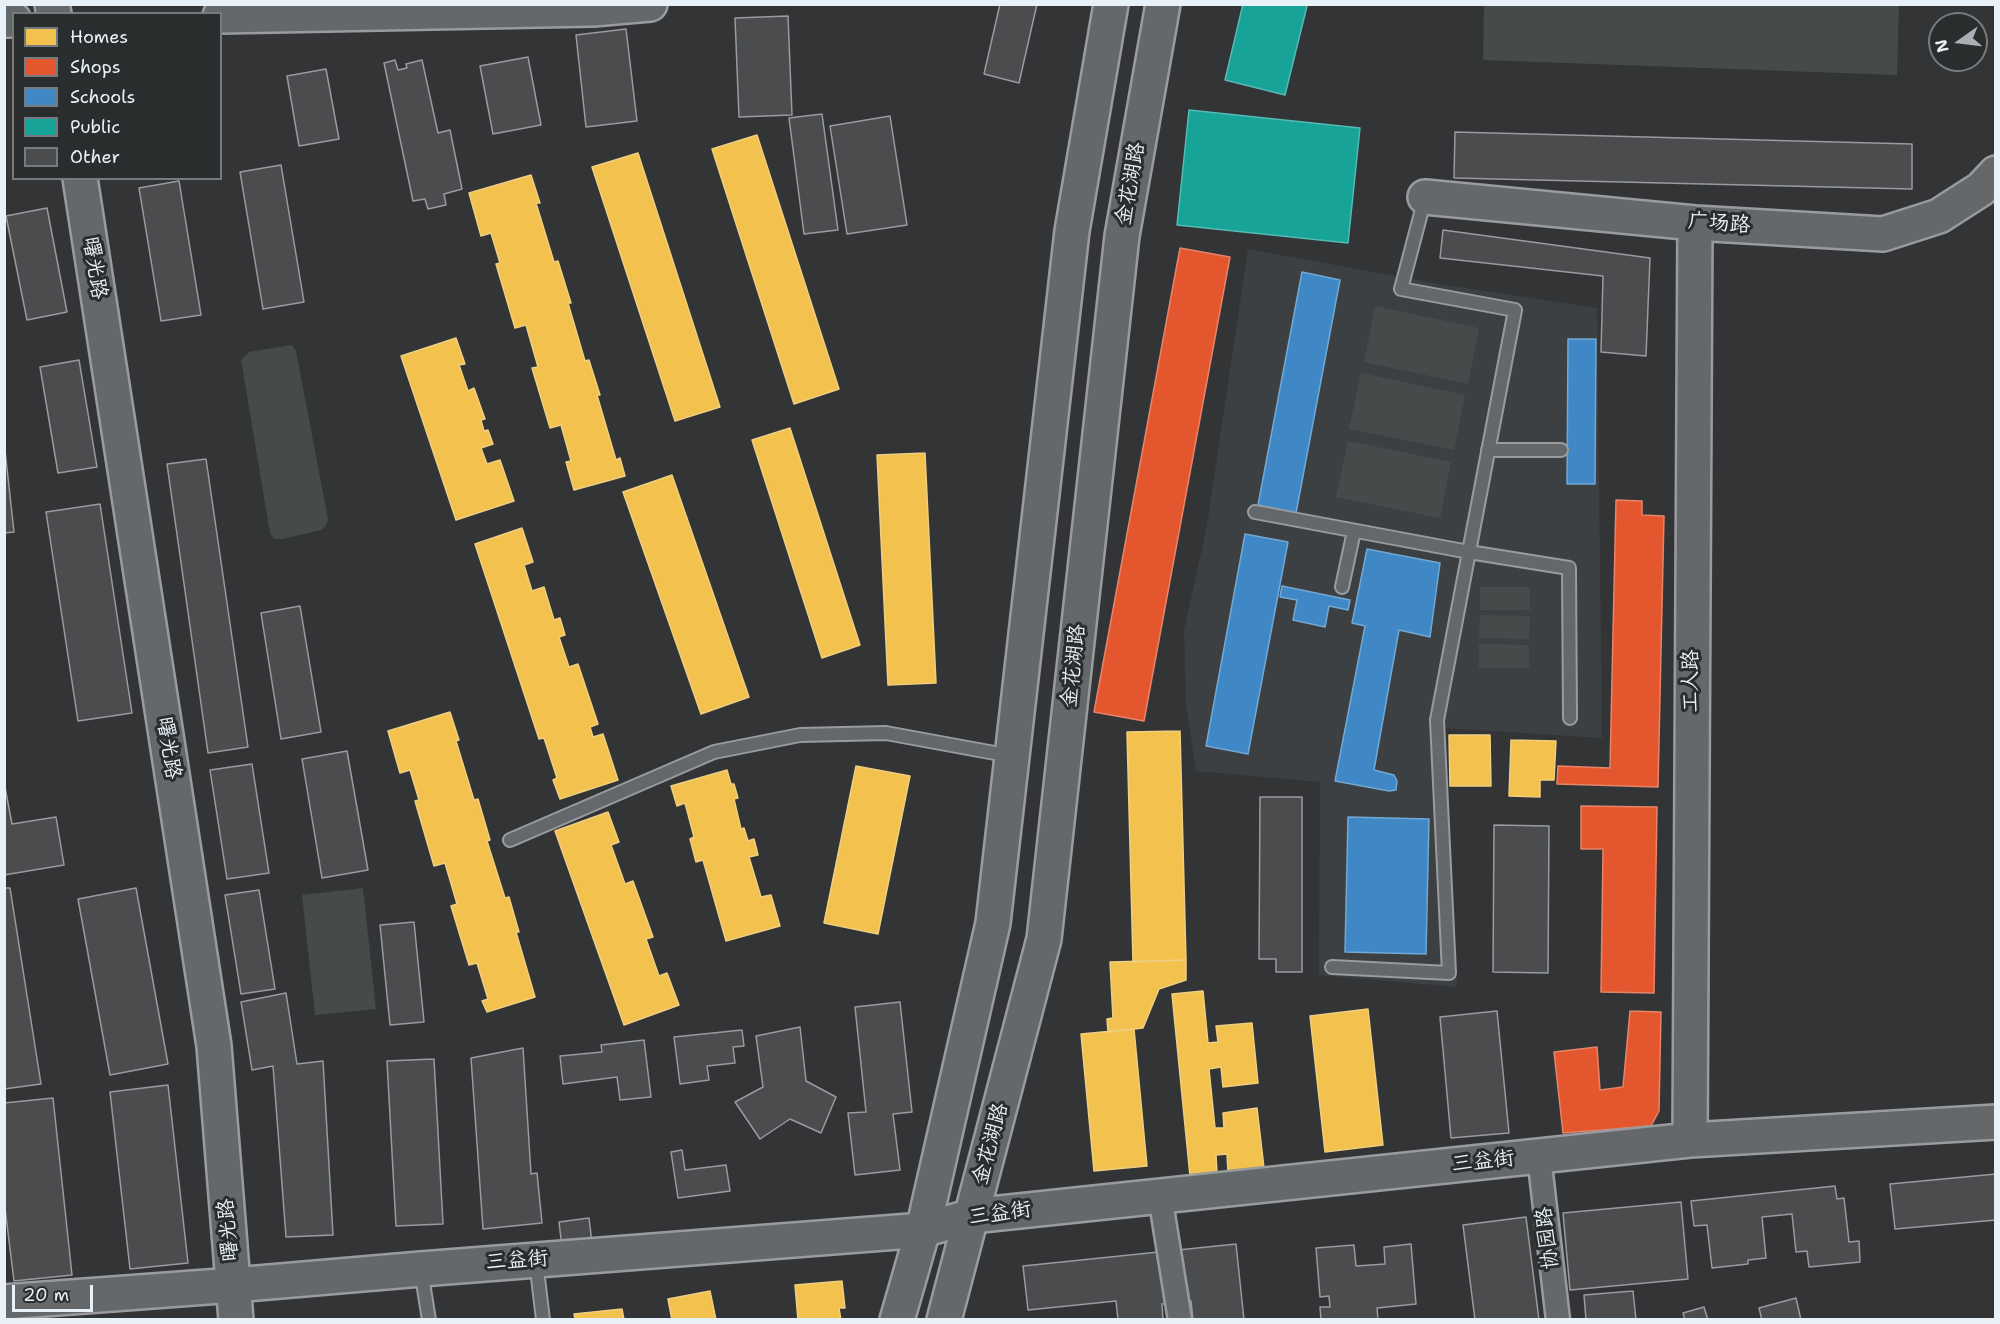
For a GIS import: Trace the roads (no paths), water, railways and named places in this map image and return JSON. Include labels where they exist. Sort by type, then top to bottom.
[{"type":"street","points":[[222,16],[650,4]]},
{"type":"street","points":[[897,1320],[923,1230],[993,923],[1072,231],[1111,4]]},
{"type":"street","name":"金花湖路","points":[[944,1320],[1044,939],[1122,236],[1163,4]]},
{"type":"street","name":"广场路","points":[[1425,197],[1695,223],[1883,234],[1939,216],[1981,189],[1995,173]]},
{"type":"street","name":"曙光路","points":[[80,180],[214,1046],[236,1320]]},
{"type":"street","name":"工人路","points":[[1690,1140],[1695,223]]},
{"type":"street","name":"三益街","points":[[18,1307],[421,1269],[923,1230],[972,1216],[1690,1140],[1995,1122]]},
{"type":"street","name":"协园路","points":[[1539,1156],[1558,1320]]},
{"type":"street","points":[[1160,1196],[1180,1320]]},
{"type":"lane","points":[[1332,967],[1449,973],[1437,720],[1515,310],[1401,289],[1425,197]]},
{"type":"lane","points":[[1488,450],[1561,450]]},
{"type":"lane","points":[[1255,512],[1469,552],[1569,568],[1570,718]]},
{"type":"lane","points":[[1342,587],[1354,531]]},
{"type":"lane","points":[[510,840],[714,752],[800,735],[886,733],[1012,756]]},
{"type":"lane","points":[[536,1260],[543,1320]]},
{"type":"lane","points":[[421,1269],[429,1320]]}]
